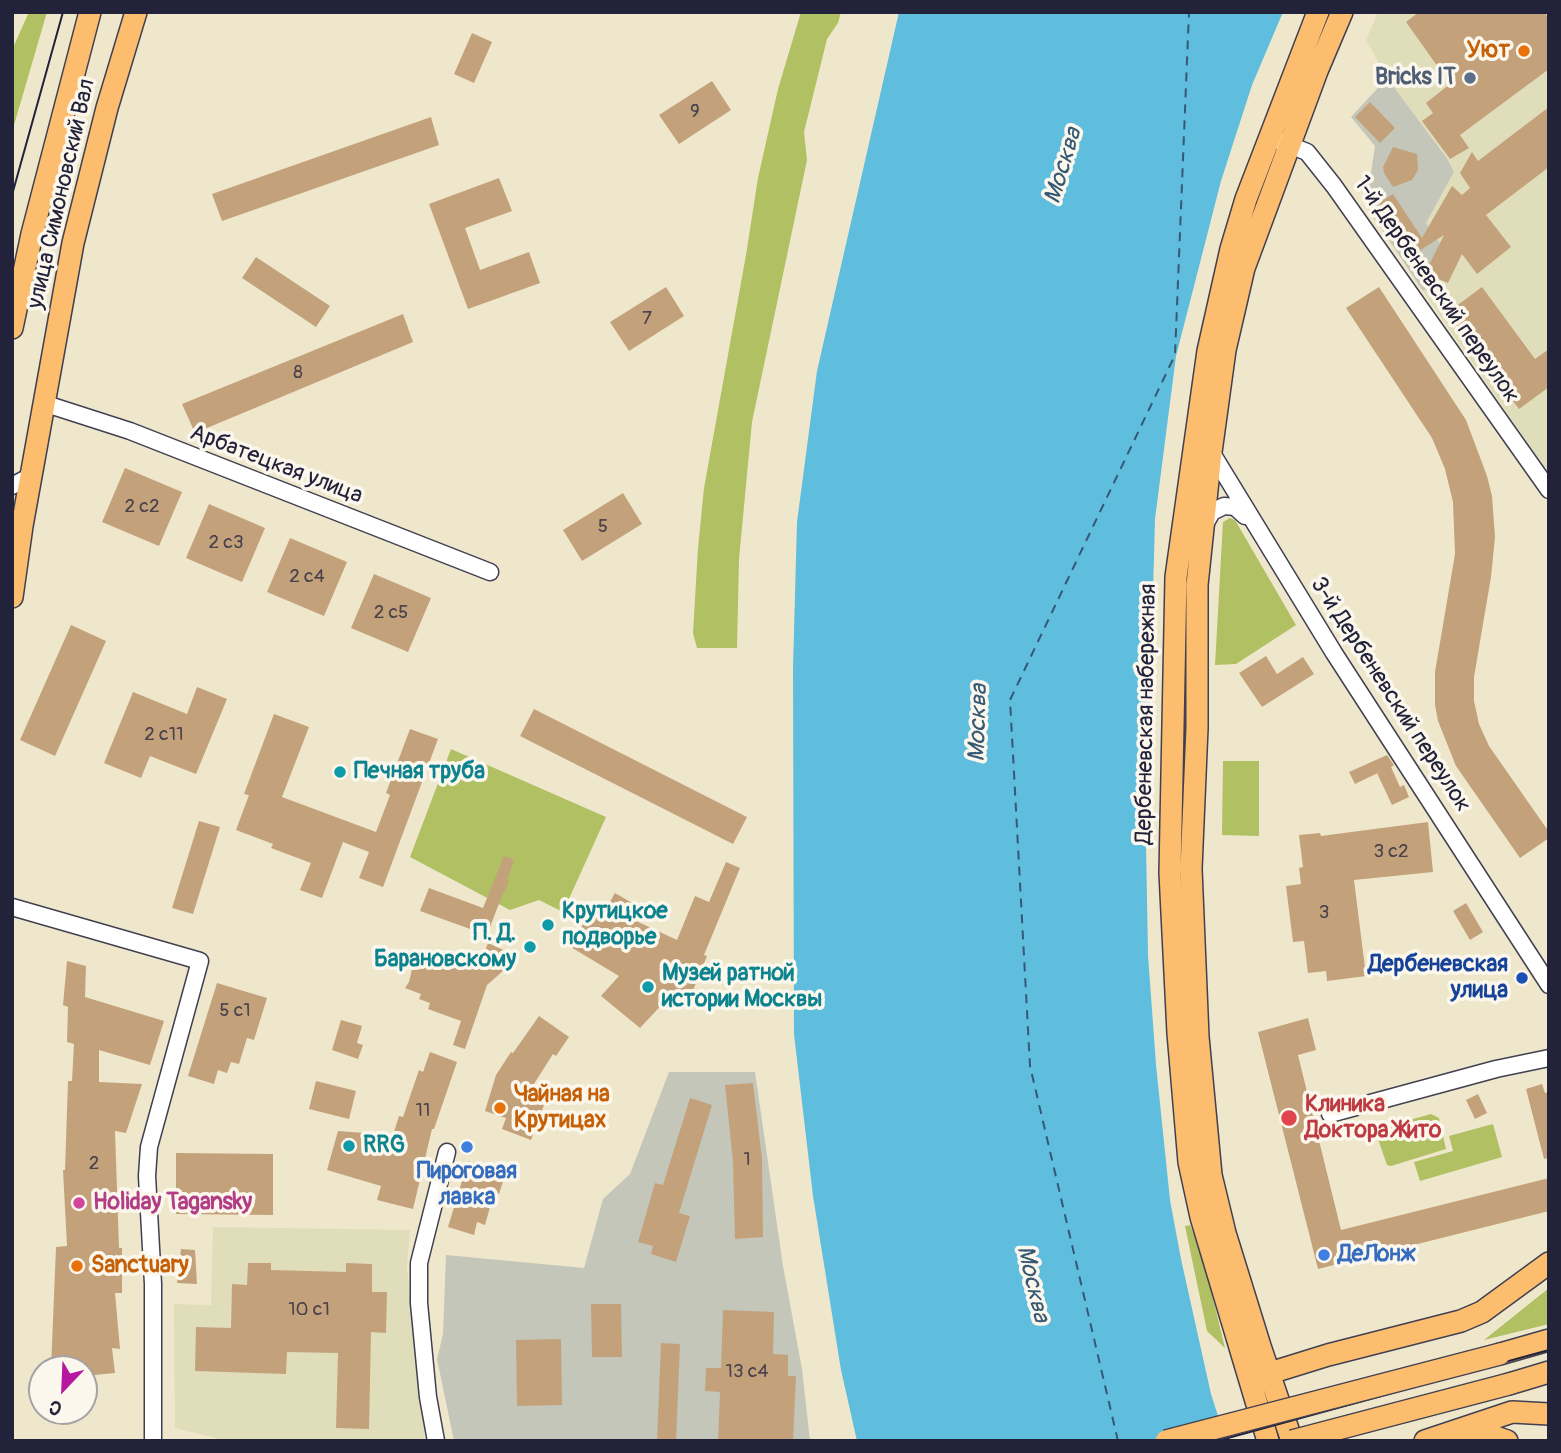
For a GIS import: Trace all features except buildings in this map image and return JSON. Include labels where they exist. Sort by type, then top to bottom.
[{"type":"main road","name":"улица Симоновский Вал","points":[[12,328],[32,234],[90,12]]},
{"type":"main road","name":"улица Симоновский Вал","points":[[12,597],[43,403],[73,243],[107,108],[136,12]]},
{"type":"main road","name":"Дербеневская набережная","points":[[1290,1434],[1258,1377],[1201,1217],[1189,1162],[1178,1032],[1170,873],[1176,577],[1208,351],[1231,249],[1269,138],[1318,12]]},
{"type":"main road","name":"Дербеневская набережная","points":[[1266,1434],[1258,1377],[1211,1175],[1198,1038],[1191,869],[1197,727],[1197,585],[1225,350],[1244,268],[1342,12]]},
{"type":"main road","points":[[1258,1377],[1461,1321],[1482,1312],[1549,1263]]},
{"type":"main road","points":[[1166,1441],[1549,1340]]},
{"type":"main road","points":[[1290,1434],[1509,1384],[1549,1372]]},
{"type":"main road","points":[[1434,1438],[1512,1412],[1549,1415]]},
{"type":"main road","points":[[1434,1438],[1466,1433],[1490,1435],[1507,1441]]},
{"type":"street","name":"1-й Дербеневский переулок","points":[[1269,138],[1307,152],[1335,186],[1549,490]]},
{"type":"street","name":"Арбатецкая улица","points":[[43,403],[130,431],[490,572]]},
{"type":"street","name":"3-й Дербеневский переулок","points":[[1196,427],[1255,526],[1549,985]]},
{"type":"street","points":[[12,486],[27,478],[32,468]]},
{"type":"street","points":[[1202,531],[1212,512],[1227,505],[1235,507],[1255,526]]},
{"type":"street","points":[[12,586],[13,591]]},
{"type":"street","points":[[12,906],[200,961],[149,1147],[147,1175],[153,1284],[153,1441]]},
{"type":"street","points":[[1330,1114],[1496,1069],[1549,1058]]},
{"type":"street","points":[[436,1441],[428,1397],[419,1303],[419,1264],[447,1152]]},
{"type":"shaded area","points":[[1378,12],[1549,12],[1549,474],[1423,291],[1456,266],[1426,223],[1454,172],[1447,157],[1387,78],[1366,40]]},
{"type":"shaded area","points":[[1387,78],[1447,158],[1454,172],[1426,223],[1456,266],[1423,291],[1366,206],[1375,146],[1351,117]]},
{"type":"shaded area","points":[[669,1072],[755,1072],[783,1266],[802,1369],[810,1441],[454,1441],[437,1359],[443,1334],[446,1255],[584,1268],[603,1199],[630,1174]]},
{"type":"shaded area","points":[[213,1227],[410,1230],[407,1266],[425,1441],[228,1441],[175,1428],[174,1304],[211,1305]]},
{"type":"green space","points":[[29,12],[47,12],[12,132],[12,50]]},
{"type":"green space","points":[[801,12],[841,12],[838,23],[827,39],[804,132],[807,160],[752,422],[739,559],[737,648],[697,648],[693,633],[704,488],[758,178],[778,89]]},
{"type":"green space","points":[[1230,518],[1235,520],[1296,625],[1236,664],[1215,665],[1223,522]]},
{"type":"green space","points":[[451,749],[606,817],[563,912],[539,900],[510,910],[410,857]]},
{"type":"green space","points":[[1223,761],[1259,761],[1259,836],[1222,835]]},
{"type":"green space","points":[[1431,1114],[1439,1118],[1446,1149],[1387,1165],[1377,1136],[1378,1131]]},
{"type":"green space","points":[[1493,1124],[1502,1157],[1420,1181],[1414,1162],[1453,1151],[1449,1136]]},
{"type":"green space","points":[[1190,1225],[1203,1257],[1225,1348],[1207,1331],[1185,1226]]},
{"type":"green space","points":[[1549,1288],[1549,1324],[1484,1340]]},
{"type":"water","name":"Москва","points":[[899,12],[1283,12],[1252,85],[1221,181],[1176,356],[1155,519],[1146,844],[1148,955],[1156,1065],[1170,1200],[1211,1394],[1226,1441],[857,1441],[841,1370],[813,1196],[794,1034],[793,668],[797,522],[817,371]]},
{"type":"ferry route","points":[[1118,1441],[1030,1066],[1010,700],[1175,355],[1189,12]]},
{"type":"tram line","points":[[12,195],[63,12]]},
{"type":"tram line","points":[[1217,1441],[1549,1350]]},
{"type":"place","name":"Уют","points":[[1524,51]]},
{"type":"place","name":"Bricks IT","points":[[1470,78]]},
{"type":"place","name":"Печная труба","points":[[340,772]]},
{"type":"place","name":"Крутицкое подворье","points":[[548,925]]},
{"type":"place","name":"П. Д. Барановскому","points":[[530,947]]},
{"type":"place","name":"Дербеневская улица","points":[[1522,978]]},
{"type":"place","name":"Музей ратной истории Москвы","points":[[648,987]]},
{"type":"place","name":"Чайная на Крутицах","points":[[500,1108]]},
{"type":"place","name":"Клиника Доктора Жито","points":[[1289,1118]]},
{"type":"place","name":"RRG","points":[[349,1146]]},
{"type":"place","name":"Пироговая лавка","points":[[467,1147]]},
{"type":"place","name":"Holiday Tagansky","points":[[79,1203]]},
{"type":"place","name":"ДеЛонж","points":[[1324,1255]]},
{"type":"place","name":"Sanctuary","points":[[77,1266]]}]
